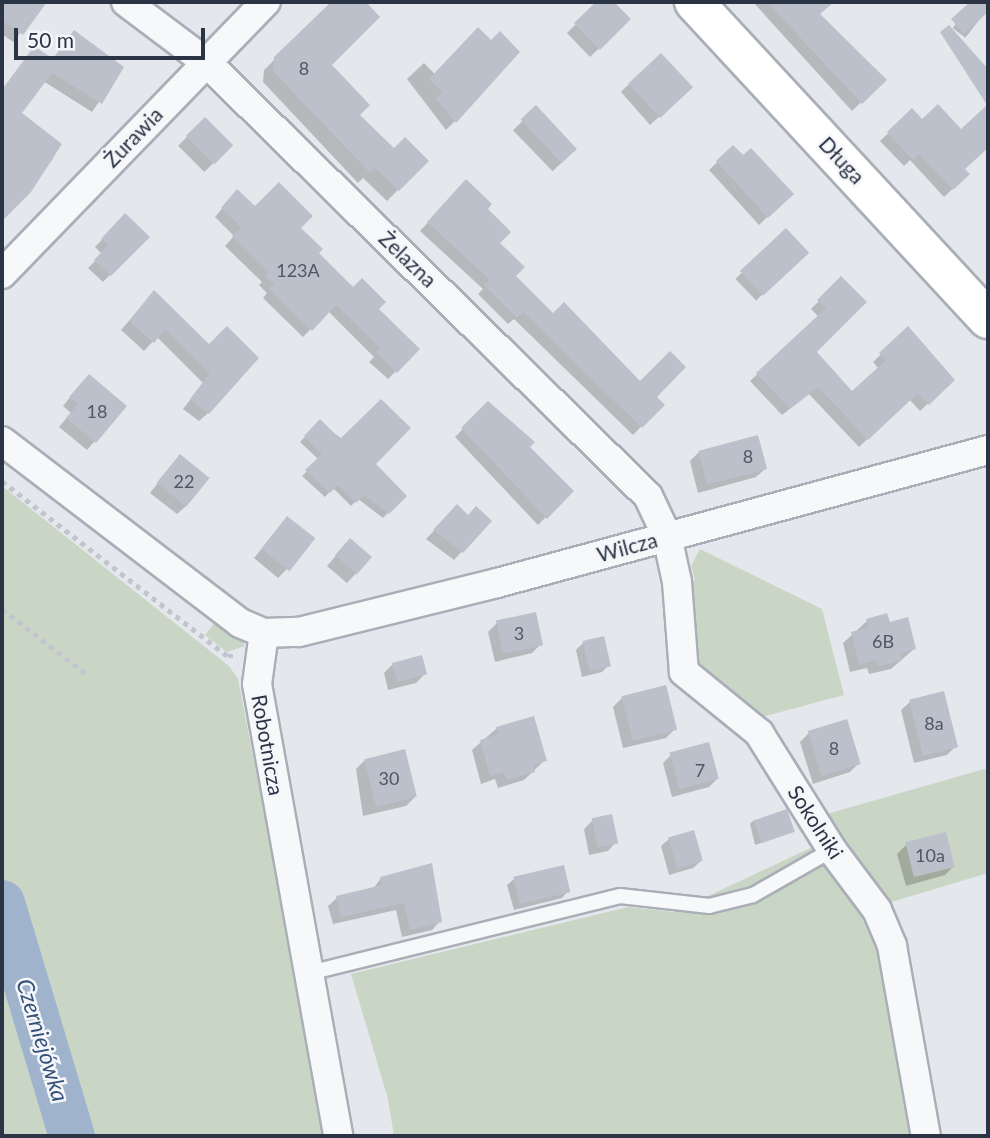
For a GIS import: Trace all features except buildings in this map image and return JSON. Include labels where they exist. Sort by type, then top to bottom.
[{"type":"street","name":"Żelazna","points":[[125,2],[206,62],[640,484],[667,536]]},
{"type":"street","name":"Żurawia","points":[[2,274],[266,2]]},
{"type":"street","name":"Długa","points":[[697,3],[988,319]]},
{"type":"street","points":[[2,441],[263,643]]},
{"type":"street","name":"Wilcza","points":[[263,643],[988,450]]},
{"type":"street","name":"Sokolniki","points":[[667,536],[677,582],[684,672],[759,733],[832,850],[877,910],[892,946],[926,1136]]},
{"type":"street","name":"Robotnicza","points":[[263,643],[257,684],[338,1136]]},
{"type":"lane","points":[[309,973],[620,896],[709,906],[753,895],[832,850]]},
{"type":"path","points":[[2,481],[228,656],[263,643]]},
{"type":"path","points":[[2,610],[88,675]]},
{"type":"green space","points":[[2,486],[229,666],[238,679],[327,1136],[2,1136]]},
{"type":"green space","points":[[700,549],[822,609],[844,695],[755,719],[694,666],[687,582],[695,580],[691,566]]},
{"type":"green space","points":[[217,620],[240,638],[245,646],[227,652],[205,635]]},
{"type":"green space","points":[[988,768],[988,873],[888,903],[827,814]]},
{"type":"green space","points":[[817,845],[888,961],[915,1136],[394,1136],[388,1099],[351,974],[628,907],[674,912]]},
{"type":"waterway","name":"Czerniejówka","points":[[2,903],[72,1136]]}]
